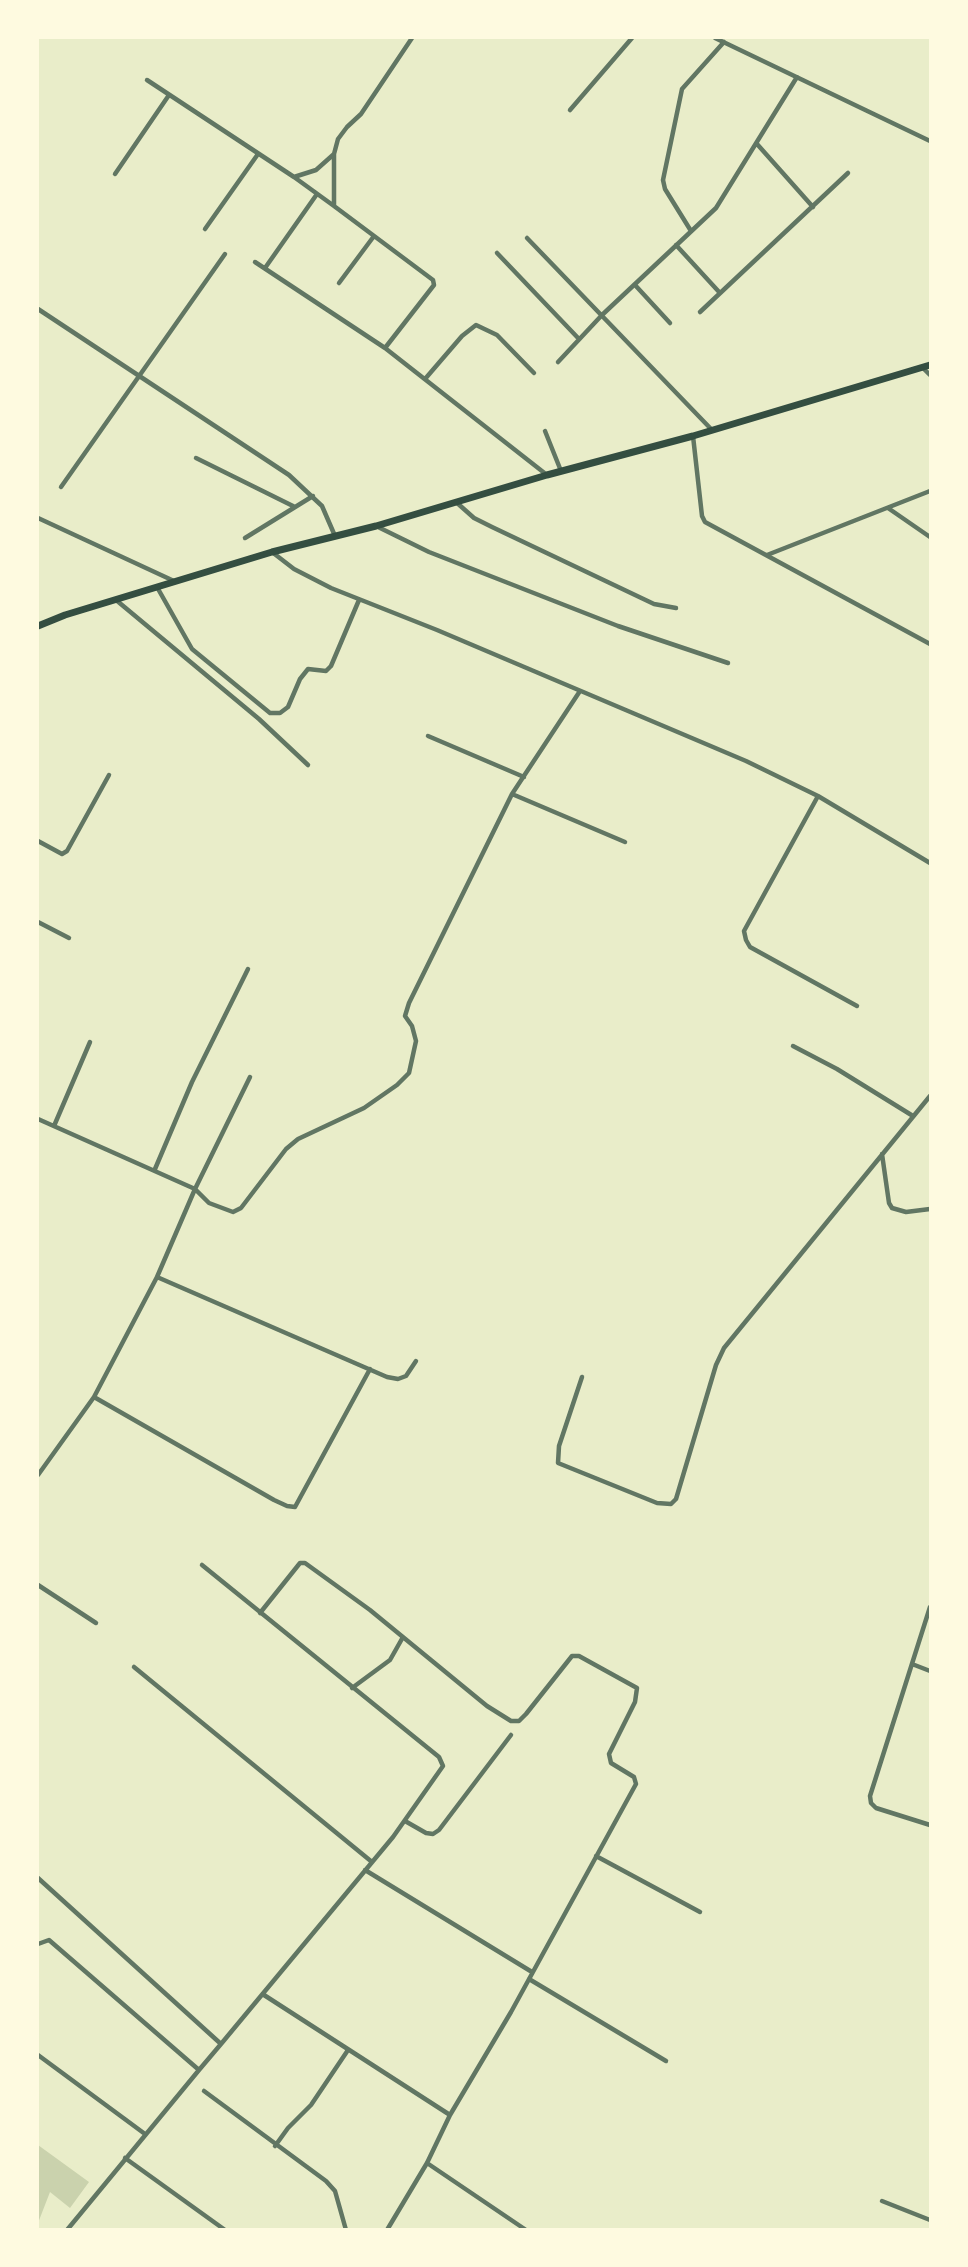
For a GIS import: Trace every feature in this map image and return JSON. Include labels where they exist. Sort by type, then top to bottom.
[{"type":"main road","points":[[38,626],[174,581],[273,552],[376,526],[546,475],[693,436],[927,366]]},
{"type":"street","points":[[334,206],[334,154],[338,139],[346,127],[361,114],[412,38]]},
{"type":"street","points":[[570,110],[632,38]]},
{"type":"street","points":[[715,38],[930,141]]},
{"type":"street","points":[[691,231],[665,189],[663,180],[682,89],[724,42]]},
{"type":"street","points":[[558,362],[603,315],[722,200],[797,77]]},
{"type":"street","points":[[147,80],[294,177],[431,276],[434,285],[385,348]]},
{"type":"street","points":[[115,174],[169,95]]},
{"type":"street","points":[[757,144],[813,207]]},
{"type":"street","points":[[205,230],[258,154]]},
{"type":"street","points":[[294,177],[316,170],[334,154]]},
{"type":"street","points":[[700,312],[848,173]]},
{"type":"street","points":[[265,268],[317,194]]},
{"type":"street","points":[[339,283],[374,236]]},
{"type":"street","points":[[527,238],[713,430]]},
{"type":"street","points":[[676,245],[720,293]]},
{"type":"street","points":[[497,253],[579,339]]},
{"type":"street","points":[[61,487],[225,254]]},
{"type":"street","points":[[255,262],[385,348],[546,475]]},
{"type":"street","points":[[635,285],[670,323]]},
{"type":"street","points":[[38,309],[264,458],[312,496],[326,515],[335,536]]},
{"type":"street","points":[[424,379],[462,336],[476,326],[497,335],[534,374]]},
{"type":"street","points":[[927,366],[930,375]]},
{"type":"street","points":[[545,431],[561,471]]},
{"type":"street","points":[[693,436],[703,519],[930,644]]},
{"type":"street","points":[[196,458],[295,507]]},
{"type":"street","points":[[767,555],[930,491]]},
{"type":"street","points":[[245,538],[312,496]]},
{"type":"street","points":[[456,502],[474,518],[492,527],[654,604],[676,608]]},
{"type":"street","points":[[888,508],[930,537]]},
{"type":"street","points":[[38,518],[174,581]]},
{"type":"street","points":[[376,526],[429,552],[607,622],[728,663]]},
{"type":"street","points":[[273,552],[294,569],[359,600],[746,761],[818,796],[930,863]]},
{"type":"street","points":[[157,587],[192,649],[270,713],[280,713],[288,707],[300,679],[308,669],[326,671],[331,666],[359,600]]},
{"type":"street","points":[[116,600],[259,719],[308,765]]},
{"type":"street","points":[[38,1119],[155,1168],[195,1189],[203,1199],[222,1210],[233,1212],[241,1208],[286,1149],[298,1139],[344,1119],[397,1085],[409,1073],[416,1041],[412,1026],[405,1016],[409,1003],[512,794],[580,691]]},
{"type":"street","points":[[428,736],[524,777]]},
{"type":"street","points":[[38,841],[62,854],[67,851],[109,775]]},
{"type":"street","points":[[512,794],[626,842]]},
{"type":"street","points":[[818,796],[744,931],[750,947],[857,1006]]},
{"type":"street","points":[[38,922],[69,938]]},
{"type":"street","points":[[155,1168],[192,1082],[248,969]]},
{"type":"street","points":[[54,1126],[90,1042]]},
{"type":"street","points":[[793,1046],[856,1080],[913,1116]]},
{"type":"street","points":[[38,1475],[94,1397],[157,1277],[195,1189],[250,1077]]},
{"type":"street","points":[[582,1377],[559,1446],[558,1463],[657,1503],[671,1504],[676,1499],[716,1365],[724,1347],[930,1096]]},
{"type":"street","points":[[882,1154],[889,1203],[892,1208],[906,1212],[930,1209]]},
{"type":"street","points":[[157,1277],[398,1379],[406,1376],[416,1361]]},
{"type":"street","points":[[94,1397],[274,1500],[295,1507],[370,1369]]},
{"type":"street","points":[[260,1613],[300,1563],[305,1563],[403,1637],[487,1706],[511,1721],[519,1721],[526,1714],[572,1656],[579,1656],[638,1688],[635,1702],[609,1754],[611,1763],[634,1777],[636,1784],[529,1979],[450,2115],[427,2163],[387,2229]]},
{"type":"street","points":[[67,2229],[264,1995],[405,1821],[443,1766],[442,1761],[202,1565]]},
{"type":"street","points":[[38,1585],[96,1623]]},
{"type":"street","points":[[930,1607],[871,1803],[876,1808],[930,1825]]},
{"type":"street","points":[[352,1688],[390,1660],[403,1637]]},
{"type":"street","points":[[912,1664],[930,1671]]},
{"type":"street","points":[[134,1667],[372,1862]]},
{"type":"street","points":[[405,1821],[426,1833],[433,1834],[439,1830],[511,1735]]},
{"type":"street","points":[[596,1856],[700,1912]]},
{"type":"street","points":[[365,1870],[532,1972]]},
{"type":"street","points":[[38,1878],[221,2044]]},
{"type":"street","points":[[38,1944],[49,1940],[199,2070]]},
{"type":"street","points":[[529,1979],[666,2061]]},
{"type":"street","points":[[264,1995],[450,2115]]},
{"type":"street","points":[[275,2146],[311,2104],[348,2050]]},
{"type":"street","points":[[38,2055],[145,2134]]},
{"type":"street","points":[[204,2091],[275,2146],[326,2181],[335,2191],[346,2229]]},
{"type":"street","points":[[125,2158],[225,2229]]},
{"type":"street","points":[[427,2163],[526,2229]]},
{"type":"street","points":[[882,2201],[930,2220]]},
{"type":"green space","points":[[38,2145],[89,2182],[70,2208],[50,2192],[38,2223]]}]
